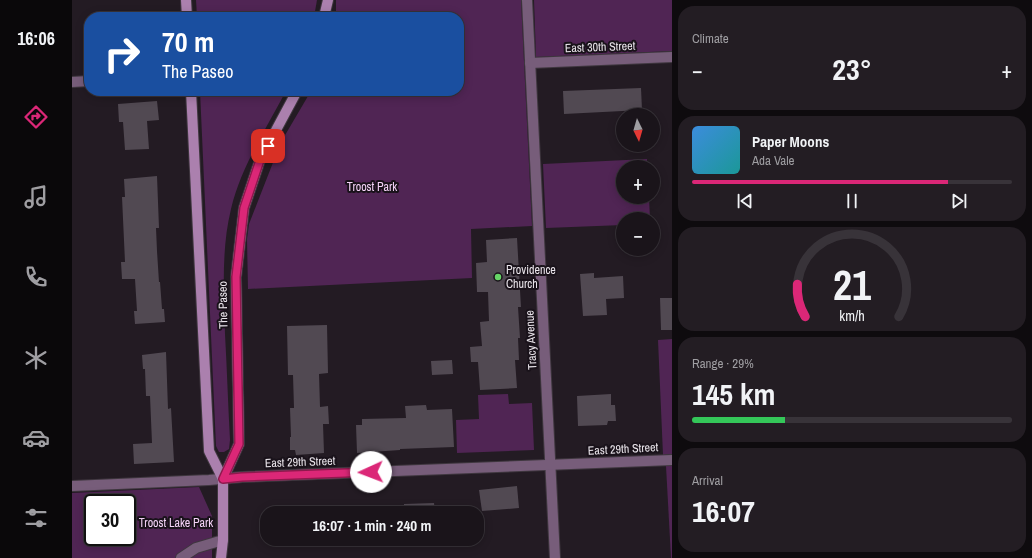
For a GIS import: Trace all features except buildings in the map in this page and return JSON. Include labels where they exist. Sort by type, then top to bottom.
[{"type":"main road","points":[[186,0],[187,12]]},
{"type":"main road","points":[[325,12],[328,0]]},
{"type":"main road","name":"The Paseo","points":[[191,96],[210,451],[223,479]]},
{"type":"main road","name":"The Paseo","points":[[220,558],[223,540],[223,479],[239,444],[236,277],[244,208],[260,160],[294,96]]},
{"type":"street","name":"Tracy Avenue","points":[[527,0],[555,558]]},
{"type":"street","name":"East 30th Street","points":[[530,64],[672,57]]},
{"type":"street","points":[[72,82],[84,81]]},
{"type":"street","name":"East 29th Street","points":[[72,486],[242,477],[672,460]]},
{"type":"street","points":[[181,558],[196,548],[223,540]]},
{"type":"green space","points":[[196,0],[317,0],[315,12],[197,12]]},
{"type":"green space","name":"Troost Park","points":[[336,0],[521,0],[532,226],[471,229],[472,278],[248,289],[247,239],[249,224],[281,142],[308,96],[464,96],[464,12],[336,12]]},
{"type":"green space","points":[[534,0],[672,0],[672,51],[536,57]]},
{"type":"green space","points":[[200,96],[283,96],[255,148],[241,178],[235,193],[228,224],[224,256],[224,287],[230,440],[229,449],[224,452],[219,452],[216,446]]},
{"type":"green space","points":[[647,159],[647,160],[626,160]]},
{"type":"green space","points":[[616,160],[616,204],[649,204],[650,212],[616,212],[616,225],[546,228],[543,164]]},
{"type":"green space","points":[[672,339],[672,454],[663,455],[658,340]]},
{"type":"green space","points":[[508,394],[509,404],[532,403],[534,450],[457,453],[456,420],[479,419],[478,395]]},
{"type":"green space","points":[[666,466],[672,466],[672,558],[671,558]]},
{"type":"green space","name":"Troost Lake Park","points":[[199,487],[212,516],[212,558],[72,558],[72,493]]},
{"type":"place","name":"Providence Church","points":[[498,277]]},
{"type":"route","points":[[268,146],[260,160],[244,208],[236,277],[239,444],[223,479],[371,472]]}]
